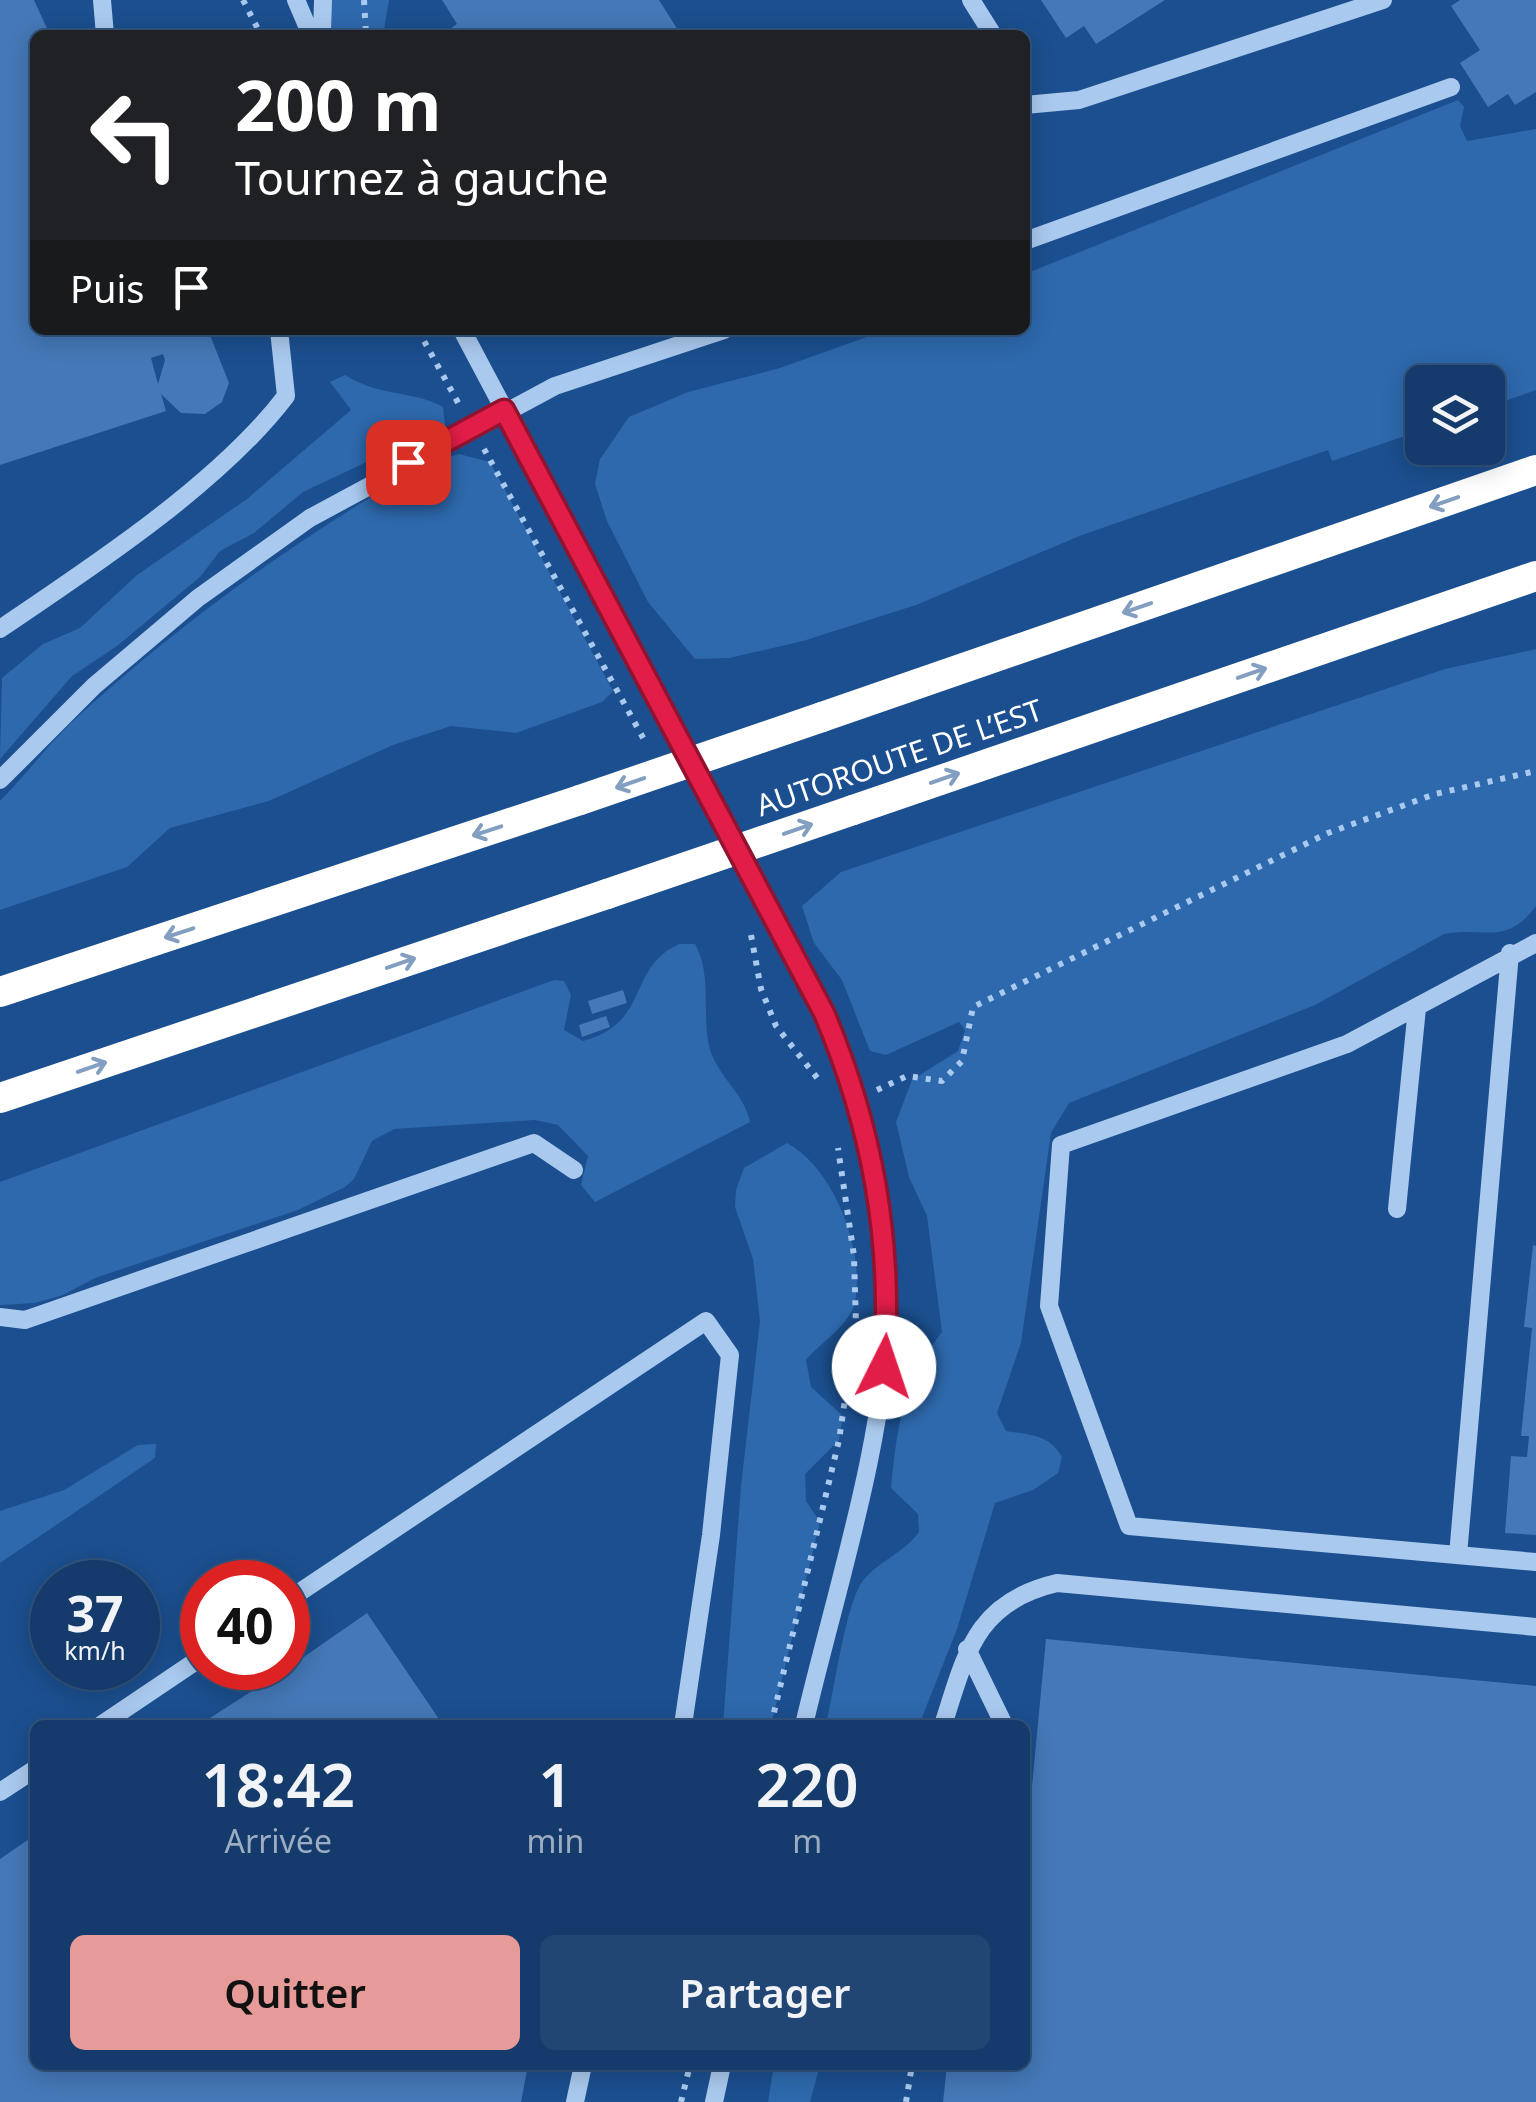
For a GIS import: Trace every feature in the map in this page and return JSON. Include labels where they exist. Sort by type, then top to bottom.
[{"type":"highway","points":[[0,992],[580,800],[1536,470]]},
{"type":"highway","name":"AUTOROUTE DE L’EST","points":[[0,1098],[1536,576]]},
{"type":"street","points":[[102,0],[105,30]]},
{"type":"street","points":[[296,0],[309,30]]},
{"type":"street","points":[[322,30],[323,0]]},
{"type":"street","points":[[971,0],[990,30]]},
{"type":"street","points":[[1030,104],[1079,100],[1383,0]]},
{"type":"street","points":[[1030,239],[1450,87]]},
{"type":"street","points":[[0,629],[82,573],[254,438],[286,396],[280,335]]},
{"type":"street","points":[[465,335],[824,1013],[858,1099],[873,1156],[887,1257],[884,1367],[875,1428],[805,1720]]},
{"type":"street","points":[[0,780],[94,686],[198,598],[310,518],[504,410],[555,386],[709,335]]},
{"type":"street","points":[[1536,943],[1347,1044],[1062,1146],[1049,1306],[1129,1526],[1536,1562]]},
{"type":"street","points":[[1458,1555],[1510,954]]},
{"type":"street","points":[[1397,1210],[1417,1008]]},
{"type":"street","points":[[0,1318],[25,1320],[534,1144],[574,1170]]},
{"type":"street","points":[[310,1585],[706,1321],[730,1355],[712,1534],[684,1720]]},
{"type":"street","points":[[945,1720],[968,1649],[990,1616],[1023,1591],[1057,1583],[1536,1627]]},
{"type":"street","points":[[968,1649],[1002,1720]]},
{"type":"street","points":[[108,1720],[180,1672]]},
{"type":"street","points":[[0,1792],[30,1772]]},
{"type":"street","points":[[575,2102],[582,2070]]},
{"type":"street","points":[[714,2102],[721,2070]]},
{"type":"path","points":[[243,0],[258,30]]},
{"type":"path","points":[[364,0],[366,30]]},
{"type":"path","points":[[536,542],[652,754]]},
{"type":"path","points":[[907,1076],[942,1081],[962,1062],[973,1007],[1009,986],[1110,942],[1328,834],[1435,794],[1536,771]]},
{"type":"path","points":[[745,918],[762,989],[776,1026],[816,1073],[822,1089]]},
{"type":"path","points":[[772,1720],[839,1440],[856,1325],[854,1256],[838,1143]]},
{"type":"path","points":[[681,2102],[689,2070]]},
{"type":"path","points":[[906,2102],[911,2070]]},
{"type":"shaded area","points":[[331,0],[389,0],[384,30],[332,30]]},
{"type":"shaded area","points":[[1458,100],[1464,107],[1460,126],[1467,141],[1536,129],[1536,390],[1505,401],[1505,365],[1405,365],[1405,436],[1332,461],[1328,450],[1082,535],[916,605],[803,641],[729,658],[695,659],[648,602],[607,521],[595,484],[600,459],[629,417],[688,392],[780,368],[872,335],[1030,335],[1030,272]]},
{"type":"shaded area","points":[[345,375],[372,387],[443,407],[445,425],[303,492],[254,533],[220,551],[200,577],[117,646],[72,676],[0,759],[2,678],[43,644],[80,628],[137,575],[247,499],[351,410],[330,382]]},
{"type":"shaded area","points":[[459,454],[490,462],[613,691],[602,702],[516,733],[451,726],[393,745],[269,801],[170,828],[127,867],[0,910],[0,801],[72,722],[156,649],[289,550],[430,462]]},
{"type":"shaded area","points":[[1536,649],[1536,906],[1515,927],[1444,934],[1315,1005],[1069,1103],[1051,1133],[1021,1343],[997,1413],[1006,1431],[1038,1437],[1057,1449],[1062,1457],[1058,1473],[1033,1490],[995,1503],[957,1629],[921,1720],[827,1720],[858,1589],[870,1573],[919,1532],[918,1514],[891,1488],[893,1466],[910,1387],[942,1332],[927,1216],[909,1177],[896,1122],[912,1080],[958,1051],[965,1030],[959,1022],[886,1055],[870,1051],[842,980],[814,943],[802,906],[841,872],[1445,669]]},
{"type":"shaded area","points":[[679,944],[695,944],[700,956],[709,1046],[750,1122],[595,1202],[581,1185],[588,1156],[558,1125],[535,1120],[394,1129],[372,1141],[354,1179],[345,1187],[298,1210],[95,1278],[63,1295],[35,1303],[0,1305],[0,1182],[554,980],[564,981],[571,995],[564,1030],[583,1041],[619,1022],[651,967],[662,954]]},
{"type":"shaded area","points":[[787,1143],[804,1155],[819,1171],[842,1212],[857,1281],[853,1309],[806,1360],[811,1387],[843,1416],[839,1440],[805,1474],[806,1501],[820,1522],[772,1720],[723,1720],[741,1486],[760,1321],[753,1259],[735,1207],[744,1168]]},
{"type":"shaded area","points":[[156,1444],[155,1458],[0,1563],[0,1511],[64,1490],[138,1445]]},
{"type":"shaded area","points":[[773,2070],[819,2070],[810,2102],[768,2102]]},
{"type":"building","points":[[0,0],[34,0],[48,30],[30,30],[30,335],[210,335],[229,383],[222,402],[205,414],[181,413],[161,394],[166,411],[0,465]],"holes":[[[163,354],[165,360],[158,384],[151,358]]]},
{"type":"building","points":[[442,0],[659,0],[678,30],[448,30],[457,24]]},
{"type":"building","points":[[1041,0],[1165,0],[1096,44],[1084,26],[1066,38]]},
{"type":"building","points":[[1460,0],[1536,0],[1536,92],[1515,105],[1508,94],[1488,107],[1460,63],[1480,50],[1451,6]]},
{"type":"building","points":[[623,990],[627,1003],[592,1014],[588,1001]]},
{"type":"building","points":[[606,1016],[610,1027],[582,1037],[579,1025]]},
{"type":"building","points":[[1533,1245],[1536,1535],[1505,1533],[1511,1456],[1527,1457],[1529,1436],[1521,1436],[1532,1328],[1524,1327]]},
{"type":"building","points":[[367,1613],[440,1720],[207,1720],[254,1690],[310,1690],[310,1653]]},
{"type":"building","points":[[1046,1639],[1536,1686],[1536,2102],[943,2102],[946,2070],[1030,2070],[1030,1807]]},
{"type":"building","points":[[30,1838],[30,2070],[527,2070],[521,2102],[0,2102],[0,1859]]},
{"type":"route","points":[[408,462],[504,410],[824,1013],[858,1099],[881,1203],[888,1310],[884,1367]]}]
